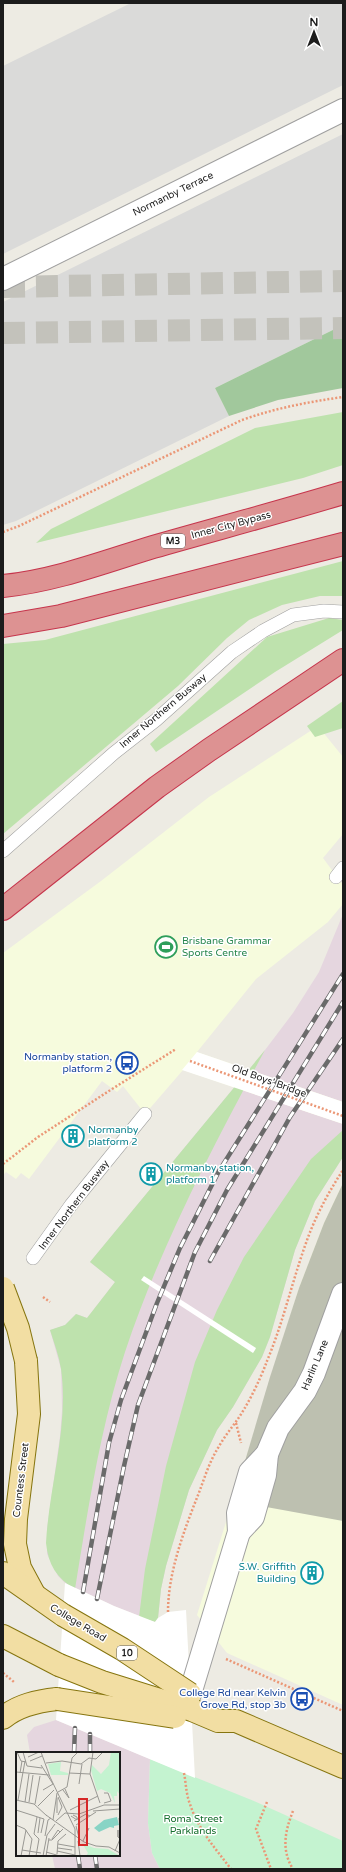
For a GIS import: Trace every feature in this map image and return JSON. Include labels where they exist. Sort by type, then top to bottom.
[{"type":"highway","name":"Inner City Bypass","points":[[3,586],[52,577],[343,493]]},
{"type":"highway","points":[[3,626],[61,616],[343,544]]},
{"type":"highway","points":[[5,907],[157,787],[220,742],[343,660]]},
{"type":"main road","name":"Countess Street","points":[[3,1288],[18,1328],[26,1361],[29,1414],[16,1519],[15,1544],[20,1568],[34,1594]]},
{"type":"main road","name":"College Road","points":[[3,1573],[63,1614],[122,1649],[191,1708]]},
{"type":"main road","name":"College Road","points":[[3,1636],[60,1664],[102,1682],[191,1708],[225,1709],[227,1721],[343,1767]]},
{"type":"main road","points":[[3,1718],[11,1711],[29,1703],[57,1699],[191,1708]]},
{"type":"street","name":"Normanby Terrace","points":[[3,278],[343,110]]},
{"type":"street","name":"Harlin Lane","points":[[191,1708],[204,1649],[239,1532],[253,1517],[265,1475],[267,1454],[278,1428],[305,1391],[314,1373],[343,1294]]},
{"type":"lane","name":"Inner Northern Busway","points":[[3,851],[114,753],[156,720],[232,652],[263,631],[292,615],[324,611],[343,612]]},
{"type":"lane","name":"Inner Northern Busway","points":[[33,1258],[71,1205],[144,1114]]},
{"type":"path","points":[[3,532],[19,526],[242,420],[268,411],[343,397]]},
{"type":"path","points":[[3,1164],[38,1137],[176,1049]]},
{"type":"path","name":"Old Boys' Bridge","points":[[190,1061],[343,1116]]},
{"type":"path","points":[[168,1612],[171,1580],[183,1537],[203,1482],[217,1449],[236,1422],[267,1362],[313,1226],[329,1192],[343,1170]]},
{"type":"path","points":[[43,1297],[50,1302]]},
{"type":"path","points":[[204,1649],[343,1711]]},
{"type":"path","points":[[3,1673],[11,1677],[9,1671]]},
{"type":"path","points":[[184,1773],[189,1803],[195,1817],[204,1835],[231,1869]]},
{"type":"path","points":[[267,1802],[256,1829],[271,1869]]},
{"type":"path","points":[[292,1811],[286,1829],[285,1850],[293,1869]]},
{"type":"shaded area","points":[[131,3],[343,3],[343,85],[3,254],[3,66]]},
{"type":"shaded area","points":[[343,134],[343,325],[215,388],[229,416],[16,521],[3,525],[3,302]]},
{"type":"shaded area","name":"Brisbane Grammar Sports Centre","points":[[318,726],[343,757],[343,834],[323,858],[343,885],[343,904],[328,922],[256,979],[197,1052],[343,1102],[343,1124],[183,1070],[145,1114],[123,1086],[117,1092],[102,1081],[29,1179],[21,1173],[16,1179],[6,1172],[3,1175],[3,953],[101,881],[209,797]]},
{"type":"shaded area","points":[[343,914],[343,1157],[315,1201],[295,1250],[270,1337],[262,1357],[233,1407],[217,1430],[189,1490],[166,1566],[161,1589],[158,1618],[155,1622],[114,1606],[65,1583],[58,1576],[47,1554],[47,1529],[60,1436],[62,1410],[61,1369],[50,1330],[65,1325],[76,1314],[87,1318],[115,1282],[90,1262],[265,1050],[293,1013],[319,972]]},
{"type":"shaded area","points":[[343,1183],[343,1705],[227,1653],[197,1615],[299,1288],[324,1223]]},
{"type":"shaded area","points":[[343,1183],[343,1521],[233,1501],[270,1377],[299,1288],[324,1223]]},
{"type":"shaded area","points":[[56,1720],[150,1759],[148,1823],[152,1853],[160,1869],[55,1869],[52,1856],[120,1856],[120,1752],[30,1752],[27,1735],[34,1727]]},
{"type":"green space","points":[[343,325],[343,388],[278,400],[229,416],[215,388]]},
{"type":"green space","points":[[343,412],[343,465],[303,478],[36,543],[51,529],[255,428]]},
{"type":"green space","points":[[343,561],[343,596],[320,596],[282,605],[249,620],[227,638],[178,686],[3,834],[3,644],[45,640]]},
{"type":"green space","points":[[329,618],[343,620],[343,630],[275,672],[156,752],[150,744],[267,637]]},
{"type":"green space","points":[[343,701],[343,728],[315,737],[307,726]]},
{"type":"green space","points":[[265,1050],[188,1198],[154,1274],[125,1352],[108,1410],[90,1499],[75,1589],[63,1581],[54,1570],[49,1558],[46,1543],[61,1435],[63,1391],[58,1354],[50,1330],[65,1325],[76,1314],[87,1318],[115,1282],[90,1262]]},
{"type":"green space","points":[[343,1130],[343,1157],[315,1201],[295,1250],[270,1337],[262,1357],[233,1407],[217,1430],[189,1490],[166,1566],[161,1589],[158,1618],[155,1622],[139,1617],[145,1569],[166,1466],[195,1362],[217,1310],[244,1257],[311,1159]]},
{"type":"green space","name":"Roma Street Parklands","points":[[150,1759],[254,1801],[343,1841],[343,1869],[160,1869],[152,1853],[148,1823]]},
{"type":"pier","points":[[197,1052],[343,1102],[343,1124],[182,1070]]},
{"type":"pier","points":[[144,1276],[256,1348],[253,1353],[141,1280]]},
{"type":"pier","points":[[65,1583],[114,1606],[155,1622],[158,1618],[168,1612],[186,1610],[195,1778],[56,1720]]},
{"type":"tunnel","points":[[3,287],[343,281]]},
{"type":"tunnel","points":[[3,333],[343,328]]},
{"type":"railway","points":[[83,1592],[109,1443],[121,1400],[157,1303],[180,1248],[219,1171],[343,974]]},
{"type":"railway","points":[[97,1599],[138,1405],[195,1252],[227,1190],[343,1002]]},
{"type":"railway","points":[[210,1261],[290,1117],[343,1039]]},
{"type":"railway","points":[[74,1752],[75,1728]]},
{"type":"railway","points":[[90,1734],[90,1752]]},
{"type":"railway","points":[[78,1856],[80,1869]]},
{"type":"railway","points":[[95,1856],[97,1869]]},
{"type":"place","name":"Brisbane Grammar Sports Centre","points":[[166,947]]},
{"type":"place","name":"Normanby station, platform 2","points":[[127,1063]]},
{"type":"place","name":"Normanby platform 2","points":[[73,1136]]},
{"type":"place","name":"Normanby station, platform 1","points":[[151,1174]]},
{"type":"place","name":"S.W. Griffith Building","points":[[312,1573]]},
{"type":"place","name":"College Rd near Kelvin Grove Rd, stop 3b","points":[[302,1699]]}]
